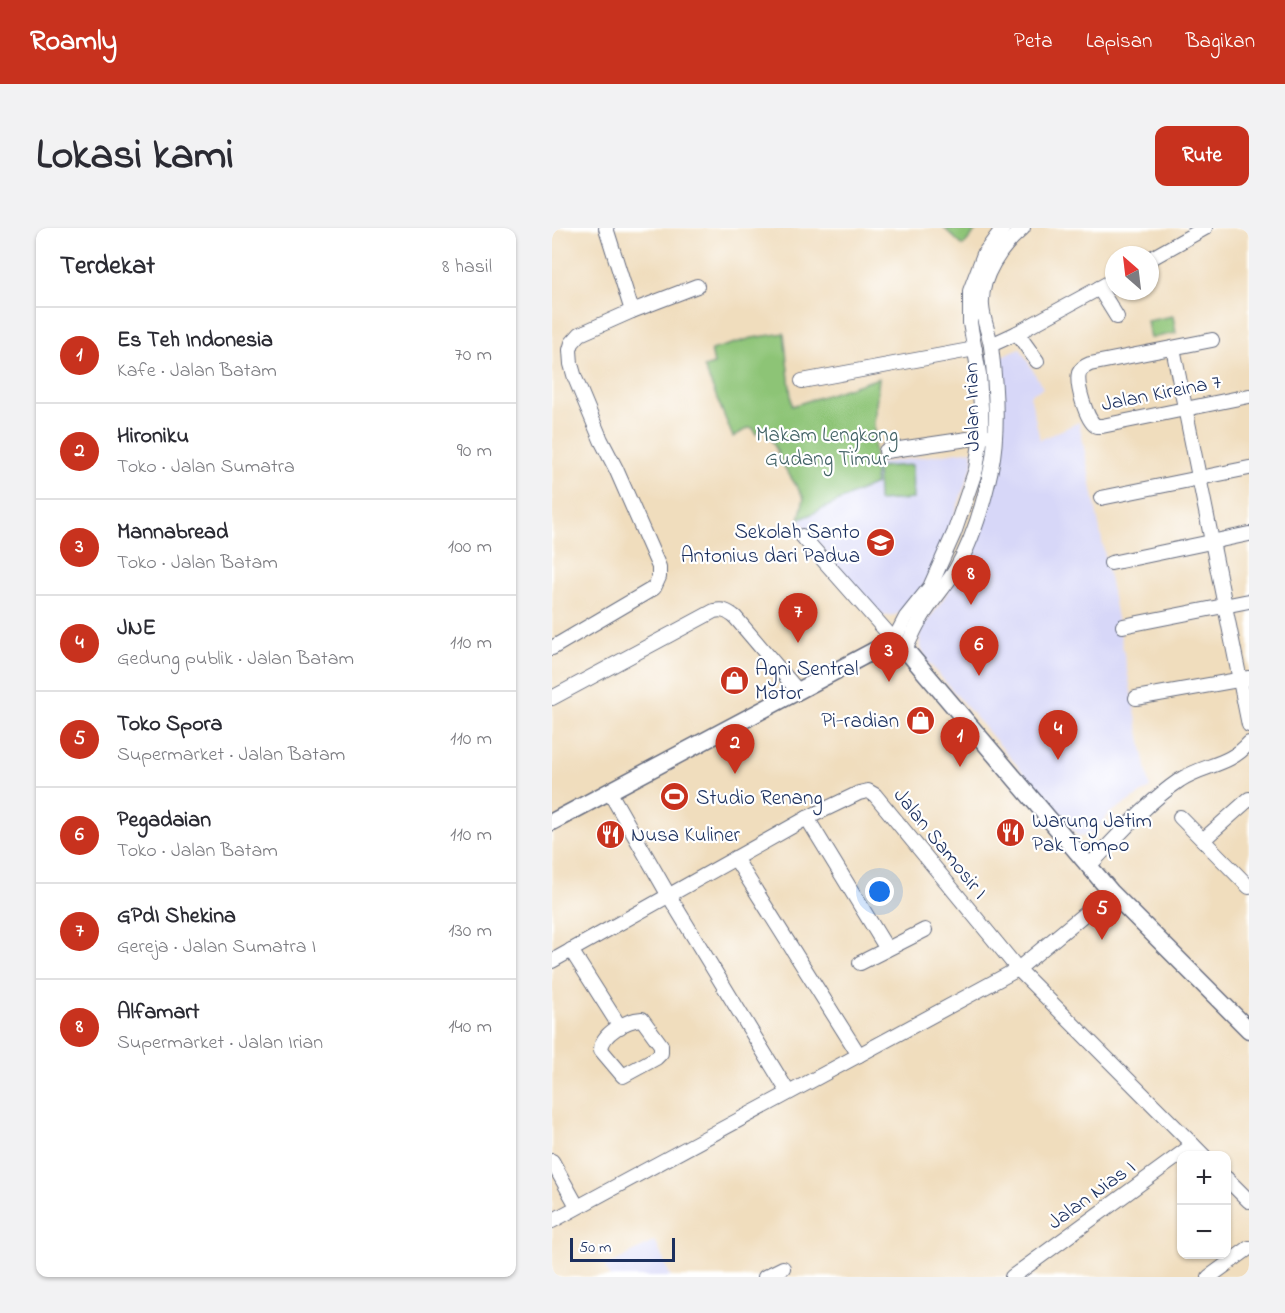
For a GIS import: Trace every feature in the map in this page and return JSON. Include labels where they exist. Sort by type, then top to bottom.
[{"type":"street","points":[[606,228],[632,311]]},
{"type":"street","name":"Jalan Irian","points":[[988,436],[970,323],[984,254],[1003,228]]},
{"type":"street","name":"Jalan Irian","points":[[976,291],[985,281],[995,260],[1023,228]]},
{"type":"street","points":[[1159,254],[1204,228]]},
{"type":"street","points":[[990,345],[1017,333],[1105,285]]},
{"type":"street","points":[[552,648],[654,588],[659,577],[659,567],[601,440],[571,364],[572,343],[580,334],[697,286]]},
{"type":"street","points":[[1100,288],[1118,317]]},
{"type":"street","name":"Jalan Irian","points":[[899,644],[916,631],[922,616],[942,591],[957,567],[974,528],[995,399],[990,345],[976,291]]},
{"type":"street","points":[[1017,333],[1036,361]]},
{"type":"street","points":[[1212,340],[1173,348],[1211,542],[1244,679],[1249,725]]},
{"type":"street","name":"Jalan Kireina 7","points":[[1173,348],[1089,364],[1083,368],[1078,378],[1086,415],[1092,424],[1102,426],[1186,411],[1249,396]]},
{"type":"street","name":"Jalan Irian","points":[[802,381],[975,349]]},
{"type":"street","name":"Jalan Irian","points":[[886,451],[988,436]]},
{"type":"street","points":[[1101,498],[1249,468]]},
{"type":"street","points":[[1112,562],[1249,534]]},
{"type":"street","points":[[802,536],[899,644],[1111,892],[1249,1030]]},
{"type":"street","points":[[1123,626],[1249,601]]},
{"type":"street","points":[[552,698],[714,611],[721,610],[735,617],[798,691]]},
{"type":"street","points":[[552,822],[798,691],[899,644]]},
{"type":"street","points":[[1136,698],[1244,679]]},
{"type":"street","points":[[1089,866],[1166,790],[1205,767],[1228,761],[1249,743]]},
{"type":"street","points":[[609,791],[669,896],[788,1092]]},
{"type":"street","name":"Jalan Samosir I","points":[[552,961],[807,819],[859,793],[868,792],[875,795],[1018,969],[1200,1151]]},
{"type":"street","points":[[1203,840],[1249,799]]},
{"type":"street","points":[[1180,817],[1249,887]]},
{"type":"street","points":[[807,819],[887,949]]},
{"type":"street","points":[[735,858],[859,1055]]},
{"type":"street","points":[[552,1221],[1018,969],[1111,892]]},
{"type":"street","points":[[860,963],[925,930]]},
{"type":"street","points":[[571,950],[620,1027]]},
{"type":"street","points":[[642,1019],[661,1045],[661,1053],[656,1058],[623,1076],[601,1050],[601,1043],[605,1038],[620,1027],[642,1019]]},
{"type":"street","name":"Jalan Nias I","points":[[1012,1277],[1193,1145]]},
{"type":"street","points":[[552,1161],[577,1206]]},
{"type":"street","points":[[1231,1182],[1249,1201]]},
{"type":"street","points":[[1209,1277],[1249,1248]]},
{"type":"street","points":[[765,1277],[783,1268]]},
{"type":"shaded area","points":[[1020,348],[1043,388],[1030,395],[1040,440],[1079,422],[1150,788],[1110,813],[1091,834],[1078,836],[928,662],[921,648],[919,636],[923,626],[938,607],[964,565],[1001,406],[1002,356]]},
{"type":"shaded area","name":"Sekolah Santo Antonius dari Padua","points":[[972,450],[974,461],[936,565],[921,590],[904,610],[895,615],[884,616],[876,612],[799,520],[874,484],[874,464]]},
{"type":"shaded area","points":[[655,1241],[671,1277],[610,1277],[605,1267]]},
{"type":"green space","points":[[944,228],[978,228],[963,246]]},
{"type":"green space","points":[[1173,316],[1176,333],[1150,338],[1147,321]]},
{"type":"green space","name":"Makam Lengkong Gudang Timur","points":[[784,333],[792,406],[879,378],[874,423],[875,484],[799,520],[804,498],[783,465],[767,429],[756,434],[753,428],[748,428],[733,437],[704,367],[714,364],[711,350],[752,338]]},
{"type":"green space","points":[[912,465],[913,499],[878,501],[877,467]]},
{"type":"place","name":"Sekolah Santo Antonius dari Padua","points":[[881,543]]},
{"type":"place","name":"Alfamart","points":[[971,605]]},
{"type":"place","name":"GPdI Shekina","points":[[798,643]]},
{"type":"place","name":"Pegadaian","points":[[979,676]]},
{"type":"place","name":"Agni Sentral Motor","points":[[734,680]]},
{"type":"place","name":"Mannabread","points":[[889,682]]},
{"type":"place","name":"Pi-radian","points":[[920,720]]},
{"type":"place","name":"JNE","points":[[1058,760]]},
{"type":"place","name":"Es Teh Indonesia","points":[[960,767]]},
{"type":"place","name":"Hironiku","points":[[735,774]]},
{"type":"place","name":"Studio Renang","points":[[675,797]]},
{"type":"place","name":"Warung Jatim Pak Tompo","points":[[1011,832]]},
{"type":"place","name":"Nusa Kuliner","points":[[610,834]]},
{"type":"place","name":"Toko Spora","points":[[1102,940]]}]
